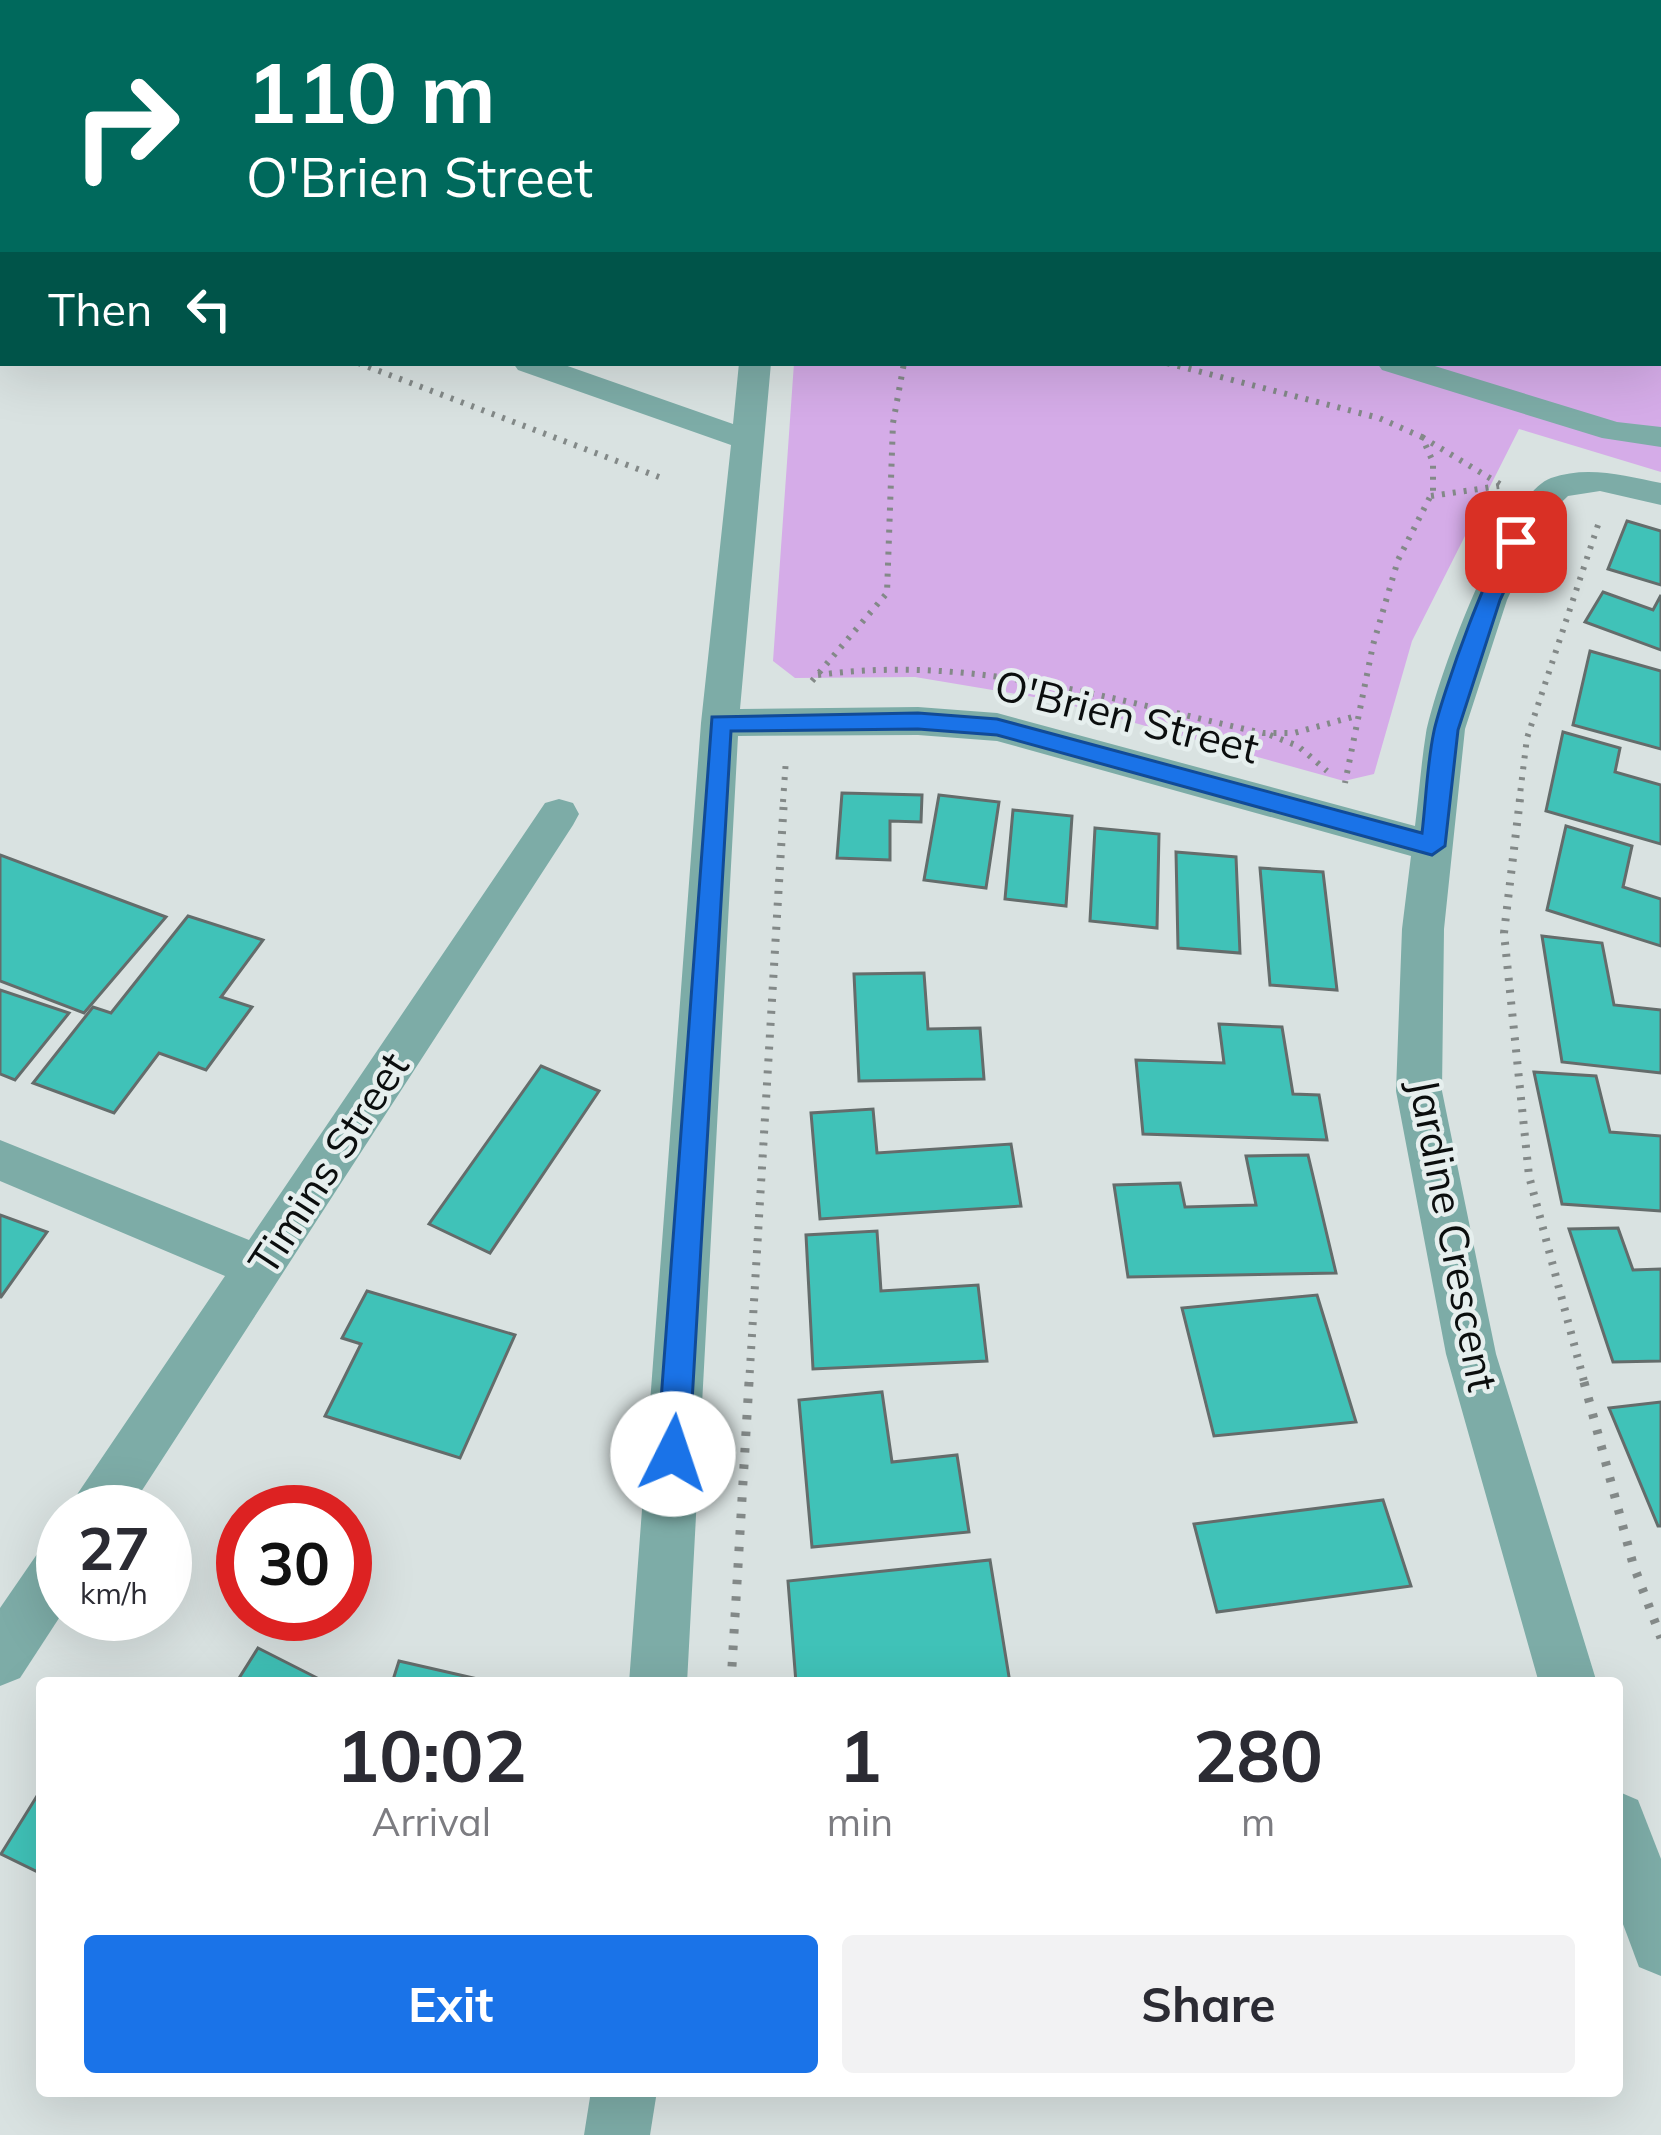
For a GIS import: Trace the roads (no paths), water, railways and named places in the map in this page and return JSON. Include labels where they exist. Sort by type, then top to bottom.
[{"type":"street","points":[[537,366],[746,440]]},
{"type":"street","points":[[658,1677],[720,723],[755,366]]},
{"type":"street","points":[[1403,366],[1613,431],[1660,436]]},
{"type":"street","name":"Jardine Crescent","points":[[1566,1677],[1471,1354],[1419,1091],[1423,929],[1446,730],[1489,600],[1530,513],[1522,495],[1600,481],[1661,494]]},
{"type":"street","name":"O'Brien Street","points":[[720,723],[918,721],[997,727],[1432,846]]},
{"type":"street","name":"Timins Street","points":[[115,1485],[559,814]]},
{"type":"street","points":[[0,1160],[259,1268]]},
{"type":"street","points":[[0,1658],[36,1604]]},
{"type":"street","points":[[1623,1838],[1661,1945]]},
{"type":"street","points":[[617,2135],[623,2097]]},
{"type":"street","points":[[647,2097],[650,2135]]}]
